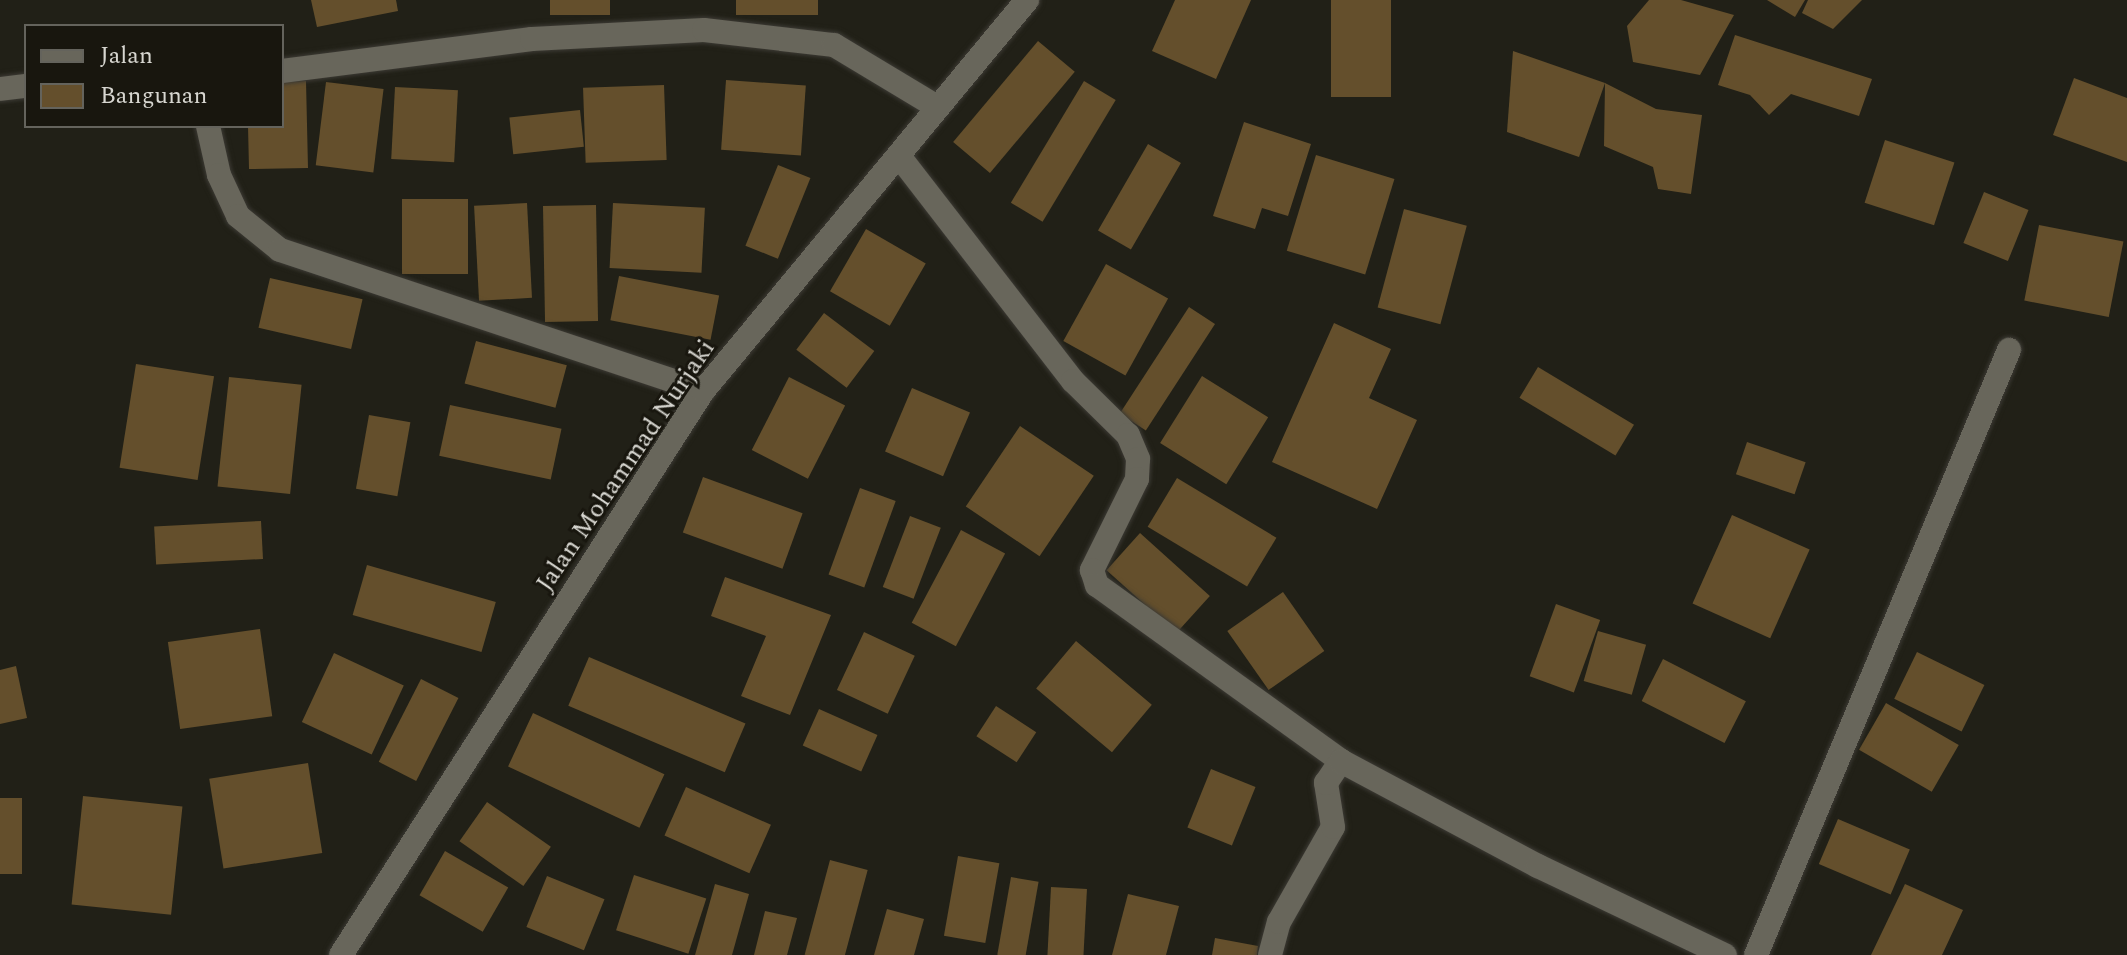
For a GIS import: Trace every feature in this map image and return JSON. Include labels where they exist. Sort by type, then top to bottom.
[{"type":"street","name":"Jalan Mohammad Nurjaki","points":[[341,955],[703,391],[1027,0]]},
{"type":"street","points":[[284,71],[532,39],[704,30],[834,45],[937,107]]},
{"type":"street","points":[[0,89],[24,86]]},
{"type":"street","points":[[208,128],[219,175],[238,216],[280,250],[703,391]]},
{"type":"street","points":[[899,156],[1073,381],[1128,435],[1138,459],[1137,479],[1092,570],[1097,585],[1335,768],[1725,955]]},
{"type":"street","points":[[1756,955],[2009,350]]},
{"type":"street","points":[[1270,955],[1279,922],[1333,827],[1335,768]]},
{"type":"building","points":[[311,0],[396,0],[398,11],[317,27]]},
{"type":"building","points":[[550,0],[610,0],[610,15],[550,15]]},
{"type":"building","points":[[736,0],[818,0],[818,15],[736,15]]},
{"type":"building","points":[[1175,0],[1251,0],[1216,79],[1152,51]]},
{"type":"building","points":[[1331,0],[1391,0],[1391,97],[1331,97]]},
{"type":"building","points":[[1649,0],[1681,0],[1734,15],[1700,75],[1633,62],[1627,26]]},
{"type":"building","points":[[1767,0],[1805,0],[1795,17]]},
{"type":"building","points":[[1808,0],[1862,0],[1833,29],[1802,13]]},
{"type":"building","points":[[1735,35],[1872,79],[1859,116],[1791,94],[1769,115],[1750,95],[1718,85]]},
{"type":"building","points":[[1038,41],[1075,72],[990,173],[953,142]]},
{"type":"building","points":[[1513,51],[1605,83],[1579,157],[1507,132]]},
{"type":"building","points":[[2074,78],[2127,98],[2127,162],[2053,135]]},
{"type":"building","points":[[726,80],[806,86],[801,155],[721,150]]},
{"type":"building","points":[[306,81],[308,168],[249,169],[248,128],[284,128],[284,82]]},
{"type":"building","points":[[1084,81],[1116,100],[1043,222],[1011,203]]},
{"type":"building","points":[[326,82],[384,89],[373,172],[316,165]]},
{"type":"building","points":[[1605,83],[1656,109],[1702,115],[1691,194],[1658,189],[1653,167],[1604,146]]},
{"type":"building","points":[[664,85],[667,160],[586,163],[583,88]]},
{"type":"building","points":[[395,87],[458,90],[454,162],[391,159]]},
{"type":"building","points":[[580,110],[584,147],[513,154],[509,117]]},
{"type":"building","points":[[1244,122],[1311,144],[1288,216],[1262,208],[1255,229],[1213,216]]},
{"type":"building","points":[[1885,140],[1954,163],[1934,225],[1865,203]]},
{"type":"building","points":[[1148,144],[1181,163],[1131,250],[1098,231]]},
{"type":"building","points":[[1316,155],[1394,179],[1365,275],[1287,251]]},
{"type":"building","points":[[778,165],[810,178],[778,259],[745,246]]},
{"type":"building","points":[[1984,192],[2029,210],[2008,261],[1963,243]]},
{"type":"building","points":[[402,199],[468,199],[468,274],[402,274]]},
{"type":"building","points":[[527,203],[532,298],[479,301],[474,206]]},
{"type":"building","points":[[613,203],[705,208],[701,273],[610,268]]},
{"type":"building","points":[[596,205],[598,321],[545,322],[543,206]]},
{"type":"building","points":[[1404,209],[1467,226],[1440,324],[1378,308]]},
{"type":"building","points":[[2039,225],[2123,241],[2109,317],[2024,301]]},
{"type":"building","points":[[866,229],[926,264],[890,326],[830,291]]},
{"type":"building","points":[[1106,264],[1168,298],[1125,375],[1063,341]]},
{"type":"building","points":[[619,276],[719,295],[711,340],[610,320]]},
{"type":"building","points":[[270,278],[363,299],[351,349],[259,328]]},
{"type":"building","points":[[1189,307],[1215,324],[1146,430],[1120,414]]},
{"type":"building","points":[[824,313],[874,351],[847,388],[796,350]]},
{"type":"building","points":[[1334,323],[1391,349],[1369,398],[1417,420],[1377,509],[1272,462]]},
{"type":"building","points":[[476,341],[567,365],[555,408],[465,384]]},
{"type":"building","points":[[136,364],[214,376],[198,480],[120,468]]},
{"type":"building","points":[[1538,367],[1634,425],[1615,456],[1519,398]]},
{"type":"building","points":[[1202,376],[1268,417],[1226,484],[1160,443]]},
{"type":"building","points":[[229,377],[302,385],[290,494],[218,486]]},
{"type":"building","points":[[789,377],[845,406],[808,479],[752,450]]},
{"type":"building","points":[[912,388],[970,413],[943,476],[885,452]]},
{"type":"building","points":[[450,405],[562,429],[551,480],[439,456]]},
{"type":"building","points":[[369,415],[410,422],[397,496],[356,489]]},
{"type":"building","points":[[1020,426],[1094,476],[1040,556],[966,506]]},
{"type":"building","points":[[1747,442],[1806,462],[1795,494],[1736,474]]},
{"type":"building","points":[[703,477],[803,513],[782,569],[683,532]]},
{"type":"building","points":[[1177,478],[1276,538],[1247,587],[1148,527]]},
{"type":"building","points":[[860,488],[896,501],[864,587],[829,574]]},
{"type":"building","points":[[1732,515],[1810,550],[1770,638],[1693,604]]},
{"type":"building","points":[[910,516],[941,528],[914,599],[883,587]]},
{"type":"building","points":[[261,521],[263,559],[156,565],[154,527]]},
{"type":"building","points":[[961,530],[1005,553],[956,646],[912,623]]},
{"type":"building","points":[[1140,533],[1210,596],[1176,633],[1107,570]]},
{"type":"building","points":[[367,565],[496,602],[481,652],[353,615]]},
{"type":"building","points":[[725,577],[831,615],[790,715],[741,696],[766,636],[711,616]]},
{"type":"building","points":[[1283,592],[1324,651],[1269,690],[1227,631]]},
{"type":"building","points":[[1556,604],[1600,620],[1574,692],[1530,676]]},
{"type":"building","points":[[260,629],[272,716],[180,729],[168,642]]},
{"type":"building","points":[[1598,631],[1646,645],[1632,695],[1584,681]]},
{"type":"building","points":[[864,632],[915,656],[888,714],[837,690]]},
{"type":"building","points":[[1076,641],[1152,705],[1112,752],[1036,688]]},
{"type":"building","points":[[1917,652],[1984,685],[1962,732],[1894,699]]},
{"type":"building","points":[[334,653],[404,686],[372,754],[302,722]]},
{"type":"building","points":[[589,657],[745,723],[725,772],[568,706]]},
{"type":"building","points":[[1663,659],[1746,701],[1725,743],[1642,701]]},
{"type":"building","points":[[16,666],[27,718],[0,724],[0,670]]},
{"type":"building","points":[[421,679],[458,698],[416,781],[379,762]]},
{"type":"building","points":[[1886,703],[1959,745],[1932,792],[1859,750]]},
{"type":"building","points":[[996,706],[1036,732],[1017,762],[976,736]]},
{"type":"building","points":[[819,709],[877,735],[861,772],[803,746]]},
{"type":"building","points":[[533,713],[664,774],[639,828],[508,766]]},
{"type":"building","points":[[308,763],[322,853],[223,869],[209,779]]},
{"type":"building","points":[[1211,769],[1256,787],[1232,845],[1187,827]]},
{"type":"building","points":[[686,787],[771,825],[749,873],[664,835]]},
{"type":"building","points":[[83,796],[182,806],[171,915],[72,904]]},
{"type":"building","points":[[0,798],[22,798],[22,874],[0,874]]},
{"type":"building","points":[[487,802],[551,847],[523,886],[459,841]]},
{"type":"building","points":[[1838,819],[1910,849],[1891,895],[1819,864]]},
{"type":"building","points":[[445,851],[508,887],[483,932],[420,895]]},
{"type":"building","points":[[958,856],[999,863],[985,943],[944,936]]},
{"type":"building","points":[[830,860],[868,870],[845,955],[805,955]]},
{"type":"building","points":[[634,875],[706,898],[688,954],[616,930]]},
{"type":"building","points":[[547,876],[604,899],[584,950],[526,927]]},
{"type":"building","points":[[1011,877],[1039,882],[1026,955],[997,955]]},
{"type":"building","points":[[715,884],[749,894],[732,955],[695,955]]},
{"type":"building","points":[[1905,884],[1963,910],[1942,955],[1871,955]]},
{"type":"building","points":[[1051,887],[1087,889],[1083,955],[1047,955]]},
{"type":"building","points":[[1128,894],[1179,906],[1166,955],[1112,955]]},
{"type":"building","points":[[887,909],[924,919],[914,955],[874,955]]},
{"type":"building","points":[[765,911],[797,918],[787,955],[754,955]]},
{"type":"building","points":[[1215,938],[1258,946],[1257,955],[1212,955]]}]
